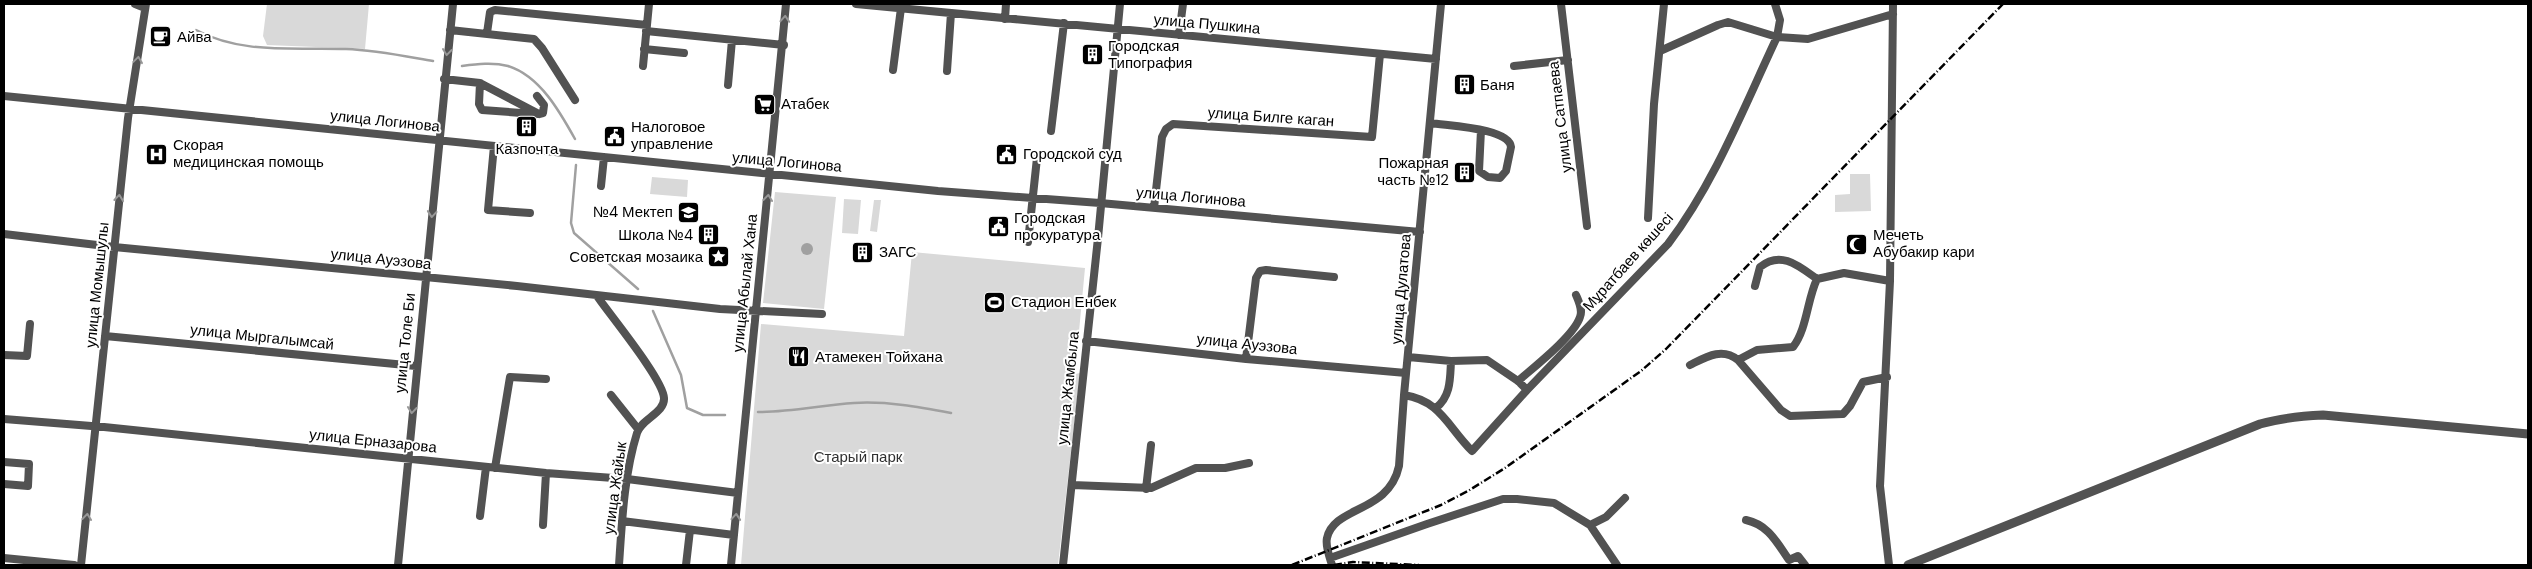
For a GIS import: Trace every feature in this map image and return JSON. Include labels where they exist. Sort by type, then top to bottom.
[{"type":"street","name":"улица Момышулы","points":[[82,565],[128,118],[145,6],[135,4]]},
{"type":"street","name":"улица Толе Би","points":[[398,565],[438,140],[453,4]]},
{"type":"street","points":[[643,66],[649,4]]},
{"type":"street","name":"улица Абылай Хана","points":[[732,565],[784,45],[786,4]]},
{"type":"street","name":"улица Пушкина","points":[[856,4],[1436,59]]},
{"type":"street","points":[[1005,19],[1006,4]]},
{"type":"street","name":"улица Жамбыла","points":[[1063,565],[1120,4]]},
{"type":"street","points":[[1179,35],[1183,4]]},
{"type":"street","name":"улица Дулатова","points":[[1331,562],[1327,543],[1330,532],[1341,519],[1380,498],[1396,476],[1399,466],[1441,4]]},
{"type":"street","name":"улица Сатпаева","points":[[1561,4],[1587,226]]},
{"type":"street","name":"Мұратбаев көшесі","points":[[1648,218],[1664,4]]},
{"type":"street","points":[[1774,4],[1780,20],[1777,37]]},
{"type":"street","points":[[1889,565],[1880,486],[1887,377],[1890,281],[1890,120],[1893,4]]},
{"type":"street","points":[[893,70],[901,8]]},
{"type":"street","points":[[487,32],[490,12],[495,10],[784,45]]},
{"type":"street","points":[[947,71],[951,13]]},
{"type":"street","points":[[1660,51],[1718,24],[1728,22],[1777,37],[1808,39],[1893,14]]},
{"type":"street","points":[[1051,131],[1064,23]]},
{"type":"street","points":[[450,30],[487,32],[534,39],[542,48],[575,100]]},
{"type":"street","name":"Мұратбаев көшесі","points":[[1436,408],[1457,436],[1472,451],[1527,390],[1668,244],[1686,220],[1708,181],[1777,37]]},
{"type":"street","points":[[728,84],[732,40]]},
{"type":"street","points":[[644,49],[684,53]]},
{"type":"street","name":"улица Билге каган","points":[[1154,208],[1162,137],[1166,129],[1173,124],[1372,137],[1380,54]]},
{"type":"street","points":[[1514,66],[1568,60]]},
{"type":"street","points":[[444,79],[480,83],[539,114]]},
{"type":"street","points":[[480,83],[479,104],[482,110],[543,113],[544,105],[537,96]]},
{"type":"street","name":"улица Логинова","points":[[4,96],[938,191],[1100,203],[1420,232]]},
{"type":"street","points":[[1431,123],[1481,130],[1505,136],[1511,143],[1506,171],[1500,178],[1488,177],[1479,171],[1481,130]]},
{"type":"street","points":[[494,146],[488,210],[530,213]]},
{"type":"street","points":[[601,186],[604,157]]},
{"type":"street","points":[[1028,242],[1036,158]]},
{"type":"street","name":"улица Ауэзова","points":[[4,234],[114,247],[756,312],[822,314]]},
{"type":"street","points":[[1755,286],[1760,267],[1773,260],[1793,262],[1817,279],[1844,273],[1890,281]]},
{"type":"street","points":[[1246,359],[1256,278],[1260,271],[1334,277]]},
{"type":"street","points":[[1738,360],[1757,350],[1793,347],[1798,339],[1811,290],[1817,279]]},
{"type":"street","points":[[1518,381],[1550,353],[1580,318],[1581,308],[1576,295]]},
{"type":"street","name":"улица Жайык","points":[[597,296],[662,391],[664,400],[661,408],[638,429],[627,479],[619,565]]},
{"type":"street","points":[[4,355],[27,356],[30,324]]},
{"type":"street","name":"улица Мыргалымсай","points":[[105,336],[416,366]]},
{"type":"street","name":"улица Ауэзова","points":[[1086,341],[1246,359],[1406,373]]},
{"type":"street","points":[[1690,365],[1718,353],[1729,354],[1738,360],[1781,410],[1790,416],[1842,414],[1850,406],[1863,382],[1887,377]]},
{"type":"street","points":[[1408,357],[1452,361],[1469,359],[1487,360],[1518,381],[1527,390]]},
{"type":"street","points":[[1404,395],[1420,398],[1436,408],[1446,399],[1452,361]]},
{"type":"street","points":[[480,516],[510,377],[546,379]]},
{"type":"street","points":[[612,395],[638,429]]},
{"type":"street","points":[[1908,565],[2260,424],[2277,419],[2292,416],[2323,415],[2528,434]]},
{"type":"street","name":"улица Ерназарова","points":[[4,419],[97,426],[546,474],[627,479],[738,493]]},
{"type":"street","points":[[1146,489],[1151,445]]},
{"type":"street","points":[[4,462],[29,464],[28,486],[4,484]]},
{"type":"street","points":[[1072,485],[1146,489],[1196,468],[1225,468],[1249,462]]},
{"type":"street","points":[[543,525],[546,474]]},
{"type":"street","points":[[1331,562],[1427,524],[1503,500],[1517,498],[1554,503],[1590,525],[1617,565]]},
{"type":"street","points":[[1590,525],[1606,517],[1625,498]]},
{"type":"street","points":[[1746,520],[1773,534],[1789,560],[1798,556],[1805,565]]},
{"type":"street","points":[[622,521],[734,535]]},
{"type":"street","points":[[686,565],[690,530]]},
{"type":"street","points":[[4,558],[74,565]]},
{"type":"green space","points":[[267,4],[369,4],[365,49],[267,45],[263,36]]},
{"type":"green space","points":[[1850,174],[1870,174],[1871,211],[1835,212],[1835,195],[1850,194]]},
{"type":"green space","points":[[652,177],[688,180],[687,197],[650,194]]},
{"type":"green space","points":[[775,192],[836,197],[824,309],[763,303]]},
{"type":"green space","points":[[844,199],[861,200],[858,234],[842,233]]},
{"type":"green space","points":[[874,200],[881,200],[877,232],[870,231]]},
{"type":"green space","name":"Старый парк","points":[[912,252],[1085,268],[1075,374],[1080,373],[1058,565],[741,565],[761,324],[904,336]]},
{"type":"shaded area","points":[[805,243],[809,243],[813,249],[809,255],[805,255],[801,251],[801,247]]},
{"type":"waterway","points":[[196,30],[214,38],[251,46],[289,49],[357,50],[433,61]]},
{"type":"waterway","points":[[462,66],[497,64],[508,66],[530,78],[548,96],[575,139]]},
{"type":"waterway","points":[[576,165],[571,223],[574,233],[638,289]]},
{"type":"waterway","points":[[653,311],[681,375],[687,408],[703,415],[725,415]]},
{"type":"waterway","points":[[758,412],[842,404],[879,403],[951,413]]},
{"type":"railway","points":[[1292,565],[1441,505],[1468,491],[1505,468],[1641,371],[1666,349],[2003,4]]},
{"type":"railway","points":[[1334,565],[1353,562],[1419,565]]},
{"type":"place","name":"Айва","points":[[161,37]]},
{"type":"place","name":"Городская Типография","points":[[1092,55]]},
{"type":"place","name":"Баня","points":[[1464,85]]},
{"type":"place","name":"Атабек","points":[[765,104]]},
{"type":"place","name":"Казпочта","points":[[527,126]]},
{"type":"place","name":"Налоговое управление","points":[[615,136]]},
{"type":"place","name":"Скорая медицинская помощь","points":[[157,154]]},
{"type":"place","name":"Городской суд","points":[[1007,154]]},
{"type":"place","name":"Пожарная часть №12","points":[[1465,172]]},
{"type":"place","name":"№4 Мектеп","points":[[689,212]]},
{"type":"place","name":"Городская прокуратура","points":[[998,227]]},
{"type":"place","name":"Школа №4","points":[[709,235]]},
{"type":"place","name":"Мечеть Абубакир кари","points":[[1857,244]]},
{"type":"place","name":"ЗАГС","points":[[863,252]]},
{"type":"place","name":"Советская мозаика","points":[[719,257]]},
{"type":"place","name":"Стадион Енбек","points":[[995,302]]},
{"type":"place","name":"Атамекен Тойхана","points":[[799,357]]}]
